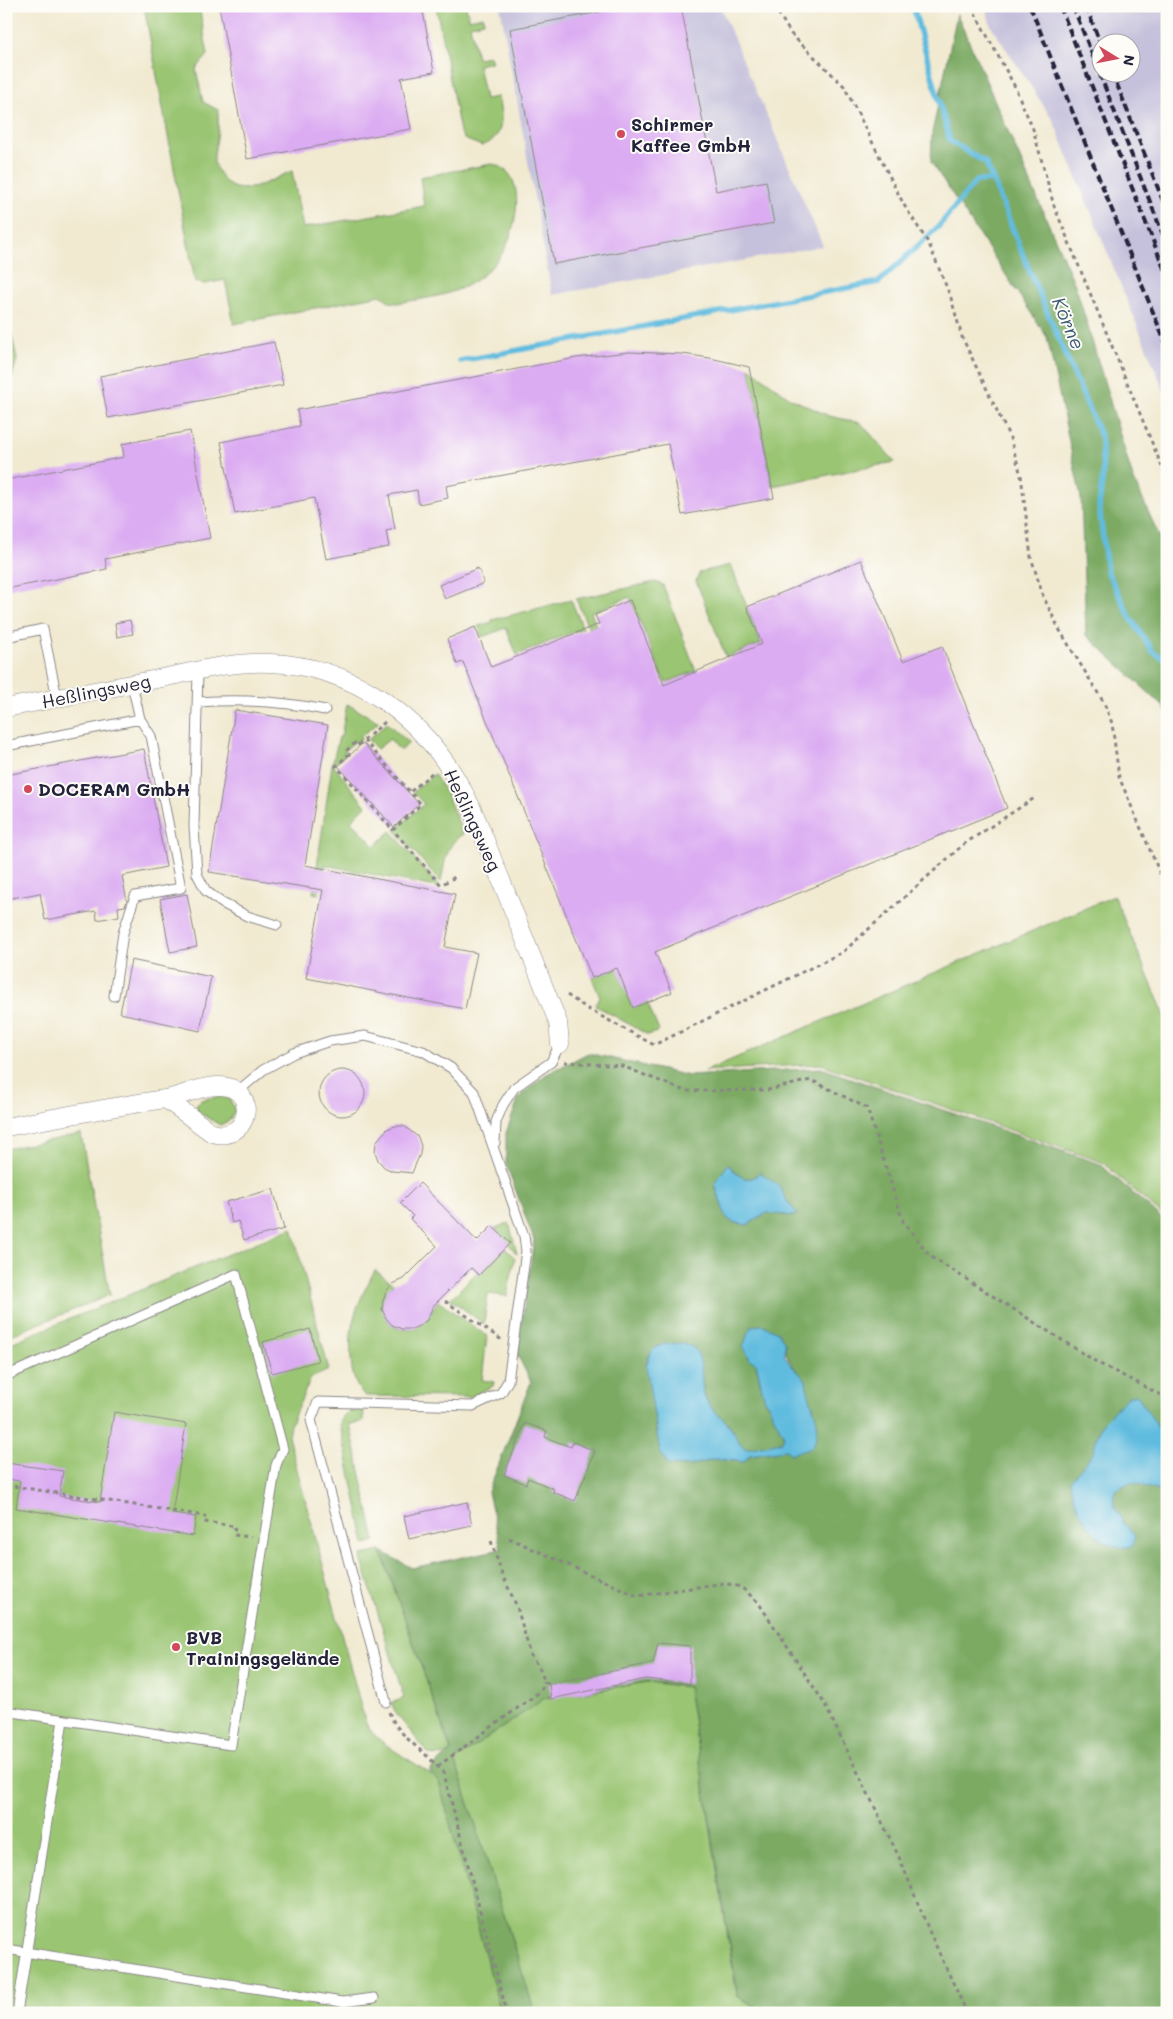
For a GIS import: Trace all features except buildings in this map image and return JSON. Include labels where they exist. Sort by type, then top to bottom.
[{"type":"street","name":"Heßlingsweg","points":[[6,708],[198,671],[270,663],[315,670],[356,684],[371,693],[408,718],[429,739],[447,763],[470,805],[558,1022],[560,1044]]},
{"type":"street","points":[[6,1127],[133,1102],[166,1099],[220,1086],[237,1092],[246,1103],[246,1112],[237,1130],[230,1134],[221,1135],[212,1132],[166,1099]]},
{"type":"lane","points":[[6,637],[43,630],[57,698]]},
{"type":"lane","points":[[198,671],[194,826],[197,874],[206,891],[222,903],[247,916],[277,925]]},
{"type":"lane","points":[[114,996],[123,933],[135,896],[181,888],[151,736],[140,719],[132,684]]},
{"type":"lane","points":[[198,702],[257,700],[295,704],[325,710]]},
{"type":"lane","points":[[6,746],[140,719]]},
{"type":"lane","points":[[237,1092],[263,1070],[286,1057],[330,1041],[365,1036],[396,1042],[423,1051],[451,1068],[474,1092],[524,1236],[526,1251],[508,1381],[500,1393],[488,1401],[473,1406],[318,1402],[311,1420],[386,1702]]},
{"type":"lane","points":[[494,1148],[496,1122],[502,1105],[514,1088],[551,1062],[560,1044]]},
{"type":"lane","points":[[6,1711],[231,1746],[276,1466],[283,1449],[236,1274],[7,1372]]},
{"type":"lane","points":[[17,2013],[63,1720]]},
{"type":"lane","points":[[6,1949],[342,2002],[374,1998]]},
{"type":"path","points":[[774,6],[791,34],[844,86],[904,205],[929,244],[951,298],[962,337],[1010,438],[1022,476],[1031,556],[1043,596],[1059,629],[1104,703],[1112,723],[1119,777],[1167,890]]},
{"type":"path","points":[[971,6],[1014,85],[1033,128],[1054,206],[1167,479]]},
{"type":"path","points":[[388,719],[357,746],[355,743],[346,751],[348,754],[336,766],[441,885],[455,877]]},
{"type":"path","points":[[364,740],[421,804],[393,830]]},
{"type":"path","points":[[410,792],[436,770]]},
{"type":"path","points":[[567,995],[588,1009],[654,1045],[843,952],[964,844],[1036,797]]},
{"type":"path","points":[[551,1062],[622,1066],[685,1091],[768,1090],[811,1080],[867,1108],[903,1221],[930,1256],[1098,1363],[1167,1398]]},
{"type":"path","points":[[445,1301],[512,1347]]},
{"type":"path","points":[[6,1485],[205,1516],[204,1522],[235,1526],[234,1535],[265,1540]]},
{"type":"path","points":[[509,1538],[637,1596],[724,1584],[741,1587],[758,1602],[824,1704],[899,1858],[930,1933],[967,2013]]},
{"type":"path","points":[[491,1541],[502,1574],[517,1607],[524,1636],[544,1681],[548,1684]]},
{"type":"path","points":[[438,1766],[541,1691],[544,1681]]},
{"type":"path","points":[[386,1702],[392,1720],[444,1774],[507,2013]]},
{"type":"shaded area","points":[[500,6],[720,6],[823,246],[552,295]]},
{"type":"shaded area","points":[[985,6],[1167,6],[1167,398],[1053,120],[991,26]]},
{"type":"green space","points":[[144,6],[199,6],[208,55],[196,69],[203,102],[218,110],[218,130],[214,161],[217,170],[227,183],[235,188],[244,189],[264,184],[292,171],[303,228],[424,206],[420,177],[492,164],[503,168],[510,175],[515,185],[516,196],[512,232],[500,257],[488,270],[471,283],[451,292],[430,298],[397,303],[390,302],[381,295],[234,324],[225,280],[205,284],[195,282]]},
{"type":"green space","points":[[436,6],[466,6],[469,19],[483,16],[484,22],[470,25],[477,58],[490,56],[492,62],[478,65],[485,99],[498,97],[501,126],[495,137],[482,146],[464,139],[460,132]]},
{"type":"green space","points":[[957,14],[1076,287],[1133,478],[1167,553],[1167,714],[1164,707],[1086,635],[1081,498],[1047,337],[931,162],[932,133]]},
{"type":"green space","points":[[10,327],[17,359],[10,384],[6,385],[6,328]]},
{"type":"green space","points":[[749,367],[790,398],[829,416],[861,423],[895,462],[772,486]]},
{"type":"green space","points":[[731,565],[761,644],[726,657],[696,581],[700,572]]},
{"type":"green space","points":[[655,582],[663,585],[696,671],[665,683],[630,597],[591,612],[599,634],[592,636],[576,599]]},
{"type":"green space","points":[[571,600],[583,628],[517,655],[506,628],[482,637],[478,626],[492,622],[492,620]]},
{"type":"green space","points":[[347,704],[379,722],[360,737],[361,739],[357,743],[355,741],[345,750],[346,753],[333,765],[366,806],[351,821],[375,846],[391,831],[440,888],[325,865],[318,894],[313,893],[332,765],[339,737],[341,737]]},
{"type":"green space","points":[[387,723],[409,743],[400,751],[390,739],[377,749],[368,740]]},
{"type":"green space","points":[[434,774],[446,793],[463,834],[457,838],[449,849],[441,882],[395,830],[424,804],[413,792]]},
{"type":"green space","points":[[1114,896],[1167,1021],[1167,1219],[1102,1162],[821,1064],[705,1071]]},
{"type":"green space","points":[[617,968],[647,1002],[659,1031],[648,1035],[595,1005],[600,997],[592,978]]},
{"type":"green space","points":[[588,1053],[689,1076],[821,1068],[1100,1164],[1167,1223],[1167,2013],[766,2013],[738,1996],[688,1687],[648,1682],[545,1698],[455,1760],[535,2013],[501,2013],[439,1782],[429,1771],[451,1751],[381,1551],[412,1568],[501,1549],[488,1492],[531,1382],[517,1354],[534,1240],[506,1164],[506,1133],[519,1097],[545,1075]],"holes":[[[728,1164],[743,1177],[751,1178],[760,1172],[778,1185],[789,1204],[798,1214],[792,1216],[767,1213],[747,1225],[723,1206],[715,1188]],[[785,1343],[787,1355],[794,1368],[806,1380],[807,1396],[814,1407],[786,1450],[750,1455],[744,1462],[715,1459],[689,1466],[656,1435],[654,1407],[646,1366],[649,1355],[690,1346],[698,1359],[703,1389],[708,1403],[730,1425],[741,1445],[745,1448],[755,1449],[781,1442],[784,1437],[760,1382],[756,1363]]]},
{"type":"green space","points":[[221,1096],[230,1100],[235,1110],[230,1120],[220,1125],[198,1112],[196,1106],[201,1100]]},
{"type":"green space","points":[[81,1134],[110,1295],[6,1337],[6,1149]]},
{"type":"green space","points":[[509,1223],[517,1254],[495,1228]]},
{"type":"green space","name":"BVB Trainingsgelände","points":[[292,1228],[329,1370],[311,1378],[290,1425],[288,1436],[365,1721],[378,1739],[431,1774],[439,1782],[501,2013],[6,2013],[6,1345]]},
{"type":"green space","points":[[505,1248],[515,1258],[507,1296],[488,1294],[484,1324],[450,1299],[476,1273],[479,1275]]},
{"type":"green space","points":[[375,1270],[393,1284],[386,1293],[383,1302],[387,1319],[392,1325],[400,1329],[419,1326],[425,1321],[438,1301],[487,1336],[482,1380],[494,1382],[493,1386],[470,1397],[366,1396],[363,1394],[356,1384],[352,1369],[352,1329],[362,1295]]},
{"type":"green space","points":[[355,1408],[364,1411],[363,1422],[350,1424],[375,1541],[365,1544],[340,1424],[342,1417]]},
{"type":"green space","points":[[381,1551],[451,1751],[443,1755],[437,1756],[428,1753],[397,1715],[391,1703],[404,1698],[361,1558],[362,1555]]},
{"type":"green space","points":[[648,1682],[688,1686],[737,1996],[766,2013],[535,2013],[455,1760],[545,1698]]},
{"type":"water","points":[[728,1164],[735,1172],[747,1179],[756,1176],[760,1172],[778,1185],[789,1204],[798,1214],[793,1216],[767,1213],[747,1225],[732,1222],[725,1216],[715,1183]]},
{"type":"water","points":[[763,1325],[778,1332],[785,1343],[785,1356],[790,1364],[806,1380],[817,1421],[816,1438],[812,1447],[791,1454],[786,1450],[750,1455],[744,1462],[715,1459],[689,1466],[668,1465],[660,1452],[646,1366],[653,1350],[661,1345],[684,1344],[697,1352],[701,1366],[703,1390],[708,1403],[726,1422],[746,1449],[781,1442],[784,1436],[764,1397],[756,1363],[750,1360],[743,1346],[752,1326]]},
{"type":"water","points":[[1137,1395],[1160,1430],[1167,1434],[1167,1494],[1135,1483],[1128,1483],[1116,1490],[1113,1497],[1115,1507],[1123,1522],[1135,1536],[1132,1546],[1120,1547],[1109,1544],[1090,1527],[1076,1504],[1070,1481],[1094,1452],[1096,1438],[1104,1421],[1128,1396]]},
{"type":"waterway","name":"Körne","points":[[913,6],[950,141],[986,163],[1032,277],[1101,437],[1103,474],[1099,506],[1107,571],[1130,617],[1153,652],[1167,660]]},
{"type":"waterway","points":[[460,361],[879,282],[939,226],[976,181],[993,180]]},
{"type":"railway","points":[[1030,6],[1167,347]]},
{"type":"railway","points":[[1060,6],[1167,276]]},
{"type":"railway","points":[[1073,6],[1167,245]]},
{"type":"railway","points":[[1086,6],[1096,32]]},
{"type":"railway","points":[[1116,82],[1167,211]]},
{"type":"place","name":"Schirmer Kaffee GmbH","points":[[621,134]]},
{"type":"place","name":"DOCERAM GmbH","points":[[28,789]]},
{"type":"place","name":"BVB Trainingsgelände","points":[[176,1647]]}]
